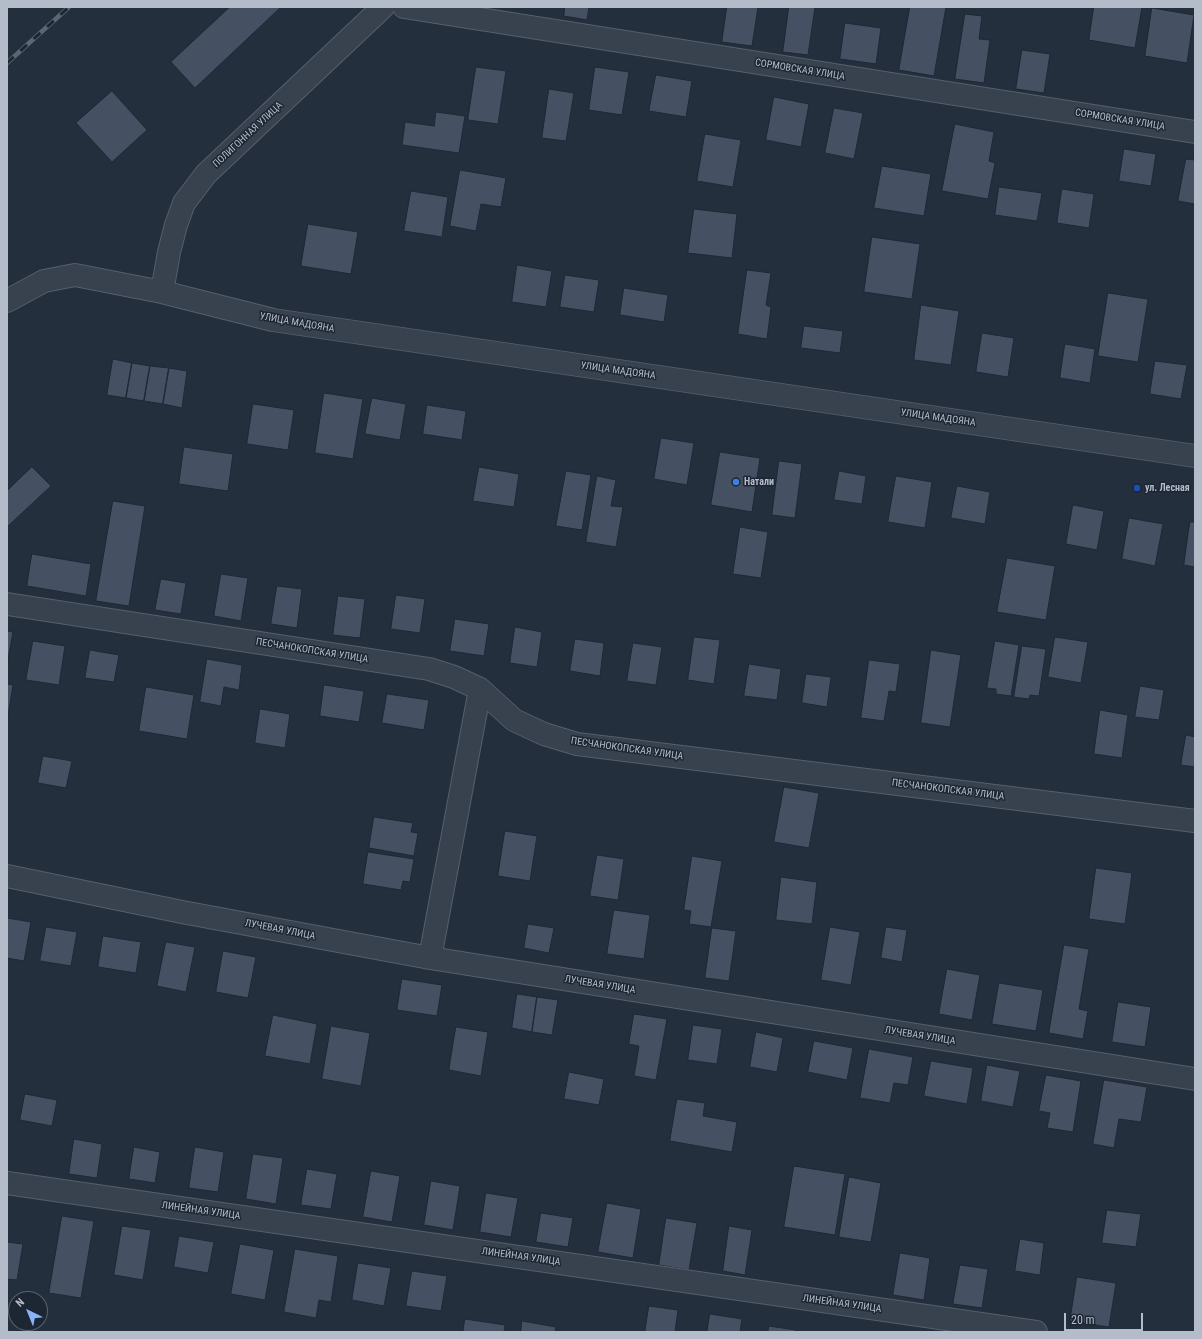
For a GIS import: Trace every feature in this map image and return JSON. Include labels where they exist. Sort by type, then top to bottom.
[{"type":"street","name":"ПОЛИГОННАЯ УЛИЦА","points":[[162,292],[169,252],[176,225],[184,203],[206,174],[383,7]]},
{"type":"street","name":"СОРМОВСКАЯ УЛИЦА","points":[[404,7],[1195,132]]},
{"type":"street","name":"УЛИЦА МАДОЯНА","points":[[7,301],[44,281],[75,275],[162,292],[273,320],[1195,456]]},
{"type":"street","name":"ПЕСЧАНОКОПСКАЯ УЛИЦА","points":[[7,604],[429,669],[454,677],[480,689],[514,720],[544,734],[577,744],[1195,821]]},
{"type":"street","points":[[430,958],[480,689]]},
{"type":"street","name":"ЛУЧЕВАЯ УЛИЦА","points":[[7,876],[182,912],[430,958],[1195,1079]]},
{"type":"street","name":"ЛИНЕЙНАЯ УЛИЦА","points":[[7,1183],[1036,1332]]},
{"type":"building","points":[[230,7],[281,7],[195,88],[171,62]]},
{"type":"building","points":[[565,7],[589,7],[587,20],[564,16]]},
{"type":"building","points":[[727,7],[758,7],[752,46],[722,42]]},
{"type":"building","points":[[789,7],[815,7],[808,55],[783,52]]},
{"type":"building","points":[[910,7],[946,7],[934,76],[899,70]]},
{"type":"building","points":[[1094,7],[1142,7],[1135,48],[1089,40]]},
{"type":"building","points":[[1152,8],[1194,15],[1187,63],[1145,56]]},
{"type":"building","points":[[965,14],[982,16],[979,39],[990,40],[984,83],[955,79]]},
{"type":"building","points":[[845,23],[881,28],[876,64],[840,59]]},
{"type":"building","points":[[1022,50],[1050,54],[1044,93],[1016,89]]},
{"type":"building","points":[[476,67],[506,71],[498,124],[468,120]]},
{"type":"building","points":[[595,67],[629,72],[622,115],[589,110]]},
{"type":"building","points":[[656,75],[692,81],[686,117],[649,111]]},
{"type":"building","points":[[549,89],[574,93],[566,141],[542,138]]},
{"type":"building","points":[[112,91],[147,130],[112,162],[76,123]]},
{"type":"building","points":[[774,97],[809,104],[801,147],[766,140]]},
{"type":"building","points":[[834,108],[863,113],[854,159],[825,153]]},
{"type":"building","points":[[436,112],[465,116],[459,153],[402,145],[405,122],[434,126]]},
{"type":"building","points":[[955,124],[994,132],[989,161],[995,163],[988,199],[942,191]]},
{"type":"building","points":[[705,134],[741,140],[733,187],[697,181]]},
{"type":"building","points":[[1124,149],[1156,154],[1151,186],[1119,181]]},
{"type":"building","points":[[1186,159],[1195,160],[1195,204],[1178,201]]},
{"type":"building","points":[[882,166],[931,174],[924,216],[874,208]]},
{"type":"building","points":[[460,170],[506,178],[501,207],[481,204],[476,231],[450,226]]},
{"type":"building","points":[[999,187],[1042,193],[1037,221],[995,215]]},
{"type":"building","points":[[1062,189],[1094,194],[1089,228],[1057,223]]},
{"type":"building","points":[[411,191],[448,197],[442,237],[404,231]]},
{"type":"building","points":[[694,209],[737,214],[732,258],[688,253]]},
{"type":"building","points":[[308,224],[358,232],[351,274],[301,266]]},
{"type":"building","points":[[872,237],[920,244],[912,299],[864,292]]},
{"type":"building","points":[[517,265],[552,271],[546,307],[512,302]]},
{"type":"building","points":[[747,270],[771,273],[766,305],[771,307],[767,339],[738,334]]},
{"type":"building","points":[[565,275],[599,280],[594,312],[560,307]]},
{"type":"building","points":[[624,288],[668,295],[664,322],[620,315]]},
{"type":"building","points":[[1108,293],[1148,299],[1138,362],[1098,356]]},
{"type":"building","points":[[921,305],[959,311],[951,365],[914,360]]},
{"type":"building","points":[[804,326],[843,331],[840,353],[801,348]]},
{"type":"building","points":[[982,333],[1014,338],[1008,377],[976,372]]},
{"type":"building","points":[[1065,344],[1095,349],[1090,383],[1060,378]]},
{"type":"building","points":[[113,359],[132,363],[126,398],[107,395]]},
{"type":"building","points":[[1155,361],[1187,365],[1181,399],[1150,394]]},
{"type":"building","points":[[132,363],[150,366],[144,401],[126,398]]},
{"type":"building","points":[[150,366],[169,368],[163,404],[144,401]]},
{"type":"building","points":[[169,368],[187,371],[182,408],[163,404]]},
{"type":"building","points":[[324,393],[363,399],[353,459],[315,453]]},
{"type":"building","points":[[372,398],[406,404],[400,440],[365,434]]},
{"type":"building","points":[[253,404],[294,410],[288,450],[247,444]]},
{"type":"building","points":[[427,405],[466,411],[462,440],[423,434]]},
{"type":"building","points":[[661,438],[694,443],[687,485],[654,479]]},
{"type":"building","points":[[184,447],[233,454],[228,491],[179,484]]},
{"type":"building","name":"Натали","points":[[720,452],[760,458],[752,512],[711,505]]},
{"type":"building","points":[[779,461],[802,464],[795,518],[772,515]]},
{"type":"building","points":[[32,467],[51,486],[7,527],[7,491]]},
{"type":"building","points":[[479,467],[519,474],[514,507],[473,501]]},
{"type":"building","points":[[566,471],[591,475],[582,530],[556,526]]},
{"type":"building","points":[[839,471],[866,476],[862,504],[834,500]]},
{"type":"building","points":[[597,476],[616,480],[611,506],[623,507],[616,547],[586,542]]},
{"type":"building","points":[[896,476],[932,482],[925,528],[888,522]]},
{"type":"building","points":[[957,486],[990,492],[985,524],[951,518]]},
{"type":"building","points":[[113,501],[145,506],[129,606],[96,601]]},
{"type":"building","points":[[1073,505],[1104,511],[1097,550],[1066,544]]},
{"type":"building","points":[[1129,518],[1163,524],[1155,566],[1122,559]]},
{"type":"building","points":[[1190,522],[1195,522],[1195,567],[1184,565]]},
{"type":"building","points":[[740,527],[768,532],[761,578],[733,574]]},
{"type":"building","points":[[32,554],[91,564],[86,596],[27,586]]},
{"type":"building","points":[[1007,558],[1055,566],[1046,620],[997,612]]},
{"type":"building","points":[[221,574],[248,578],[241,621],[214,616]]},
{"type":"building","points":[[161,579],[186,583],[181,614],[155,610]]},
{"type":"building","points":[[277,586],[302,589],[297,628],[271,624]]},
{"type":"building","points":[[396,595],[425,599],[420,633],[391,629]]},
{"type":"building","points":[[338,596],[365,599],[360,638],[333,635]]},
{"type":"building","points":[[455,619],[489,624],[484,656],[450,651]]},
{"type":"building","points":[[515,627],[542,632],[537,667],[510,663]]},
{"type":"building","points":[[7,631],[13,632],[7,665]]},
{"type":"building","points":[[694,637],[720,640],[714,684],[688,680]]},
{"type":"building","points":[[1055,637],[1088,642],[1081,683],[1048,677]]},
{"type":"building","points":[[575,639],[604,643],[600,676],[570,671]]},
{"type":"building","points":[[33,641],[65,646],[59,685],[26,680]]},
{"type":"building","points":[[995,641],[1019,645],[1011,696],[996,694],[996,689],[987,688]]},
{"type":"building","points":[[633,643],[662,647],[656,685],[627,681]]},
{"type":"building","points":[[1022,646],[1046,649],[1039,696],[1030,695],[1029,699],[1014,697]]},
{"type":"building","points":[[90,650],[119,655],[114,682],[85,678]]},
{"type":"building","points":[[931,650],[961,655],[950,727],[921,723]]},
{"type":"building","points":[[207,659],[242,665],[239,690],[224,687],[221,706],[200,702]]},
{"type":"building","points":[[869,660],[900,664],[896,692],[889,691],[884,721],[861,718]]},
{"type":"building","points":[[749,664],[781,669],[777,700],[744,696]]},
{"type":"building","points":[[806,674],[831,677],[827,707],[802,703]]},
{"type":"building","points":[[7,684],[13,685],[7,722]]},
{"type":"building","points":[[324,685],[364,691],[359,722],[320,716]]},
{"type":"building","points":[[1140,686],[1164,690],[1159,720],[1135,717]]},
{"type":"building","points":[[146,687],[194,695],[187,739],[139,731]]},
{"type":"building","points":[[387,694],[429,700],[424,730],[382,723]]},
{"type":"building","points":[[260,709],[290,714],[285,748],[255,743]]},
{"type":"building","points":[[1100,710],[1128,715],[1122,758],[1094,754]]},
{"type":"building","points":[[1186,735],[1195,737],[1195,767],[1181,765]]},
{"type":"building","points":[[43,756],[72,761],[66,788],[38,783]]},
{"type":"building","points":[[784,787],[819,793],[809,848],[774,842]]},
{"type":"building","points":[[374,817],[413,823],[411,832],[418,833],[414,856],[369,848]]},
{"type":"building","points":[[505,831],[537,836],[530,881],[498,876]]},
{"type":"building","points":[[368,852],[414,859],[410,882],[403,881],[401,890],[363,884]]},
{"type":"building","points":[[597,855],[624,859],[618,900],[590,896]]},
{"type":"building","points":[[692,856],[722,861],[711,927],[689,924],[691,911],[684,910]]},
{"type":"building","points":[[1096,868],[1132,873],[1125,924],[1089,919]]},
{"type":"building","points":[[781,877],[817,882],[812,924],[776,920]]},
{"type":"building","points":[[614,910],[650,915],[644,959],[607,954]]},
{"type":"building","points":[[7,918],[31,922],[24,961],[7,958]]},
{"type":"building","points":[[528,924],[554,928],[549,953],[524,948]]},
{"type":"building","points":[[46,927],[77,932],[71,966],[40,961]]},
{"type":"building","points":[[830,927],[860,932],[851,985],[821,980]]},
{"type":"building","points":[[886,927],[907,930],[902,962],[881,958]]},
{"type":"building","points":[[712,928],[736,931],[729,981],[705,978]]},
{"type":"building","points":[[103,936],[141,942],[136,973],[98,967]]},
{"type":"building","points":[[166,942],[195,947],[186,992],[157,986]]},
{"type":"building","points":[[1064,945],[1089,949],[1079,1009],[1088,1011],[1083,1039],[1049,1033]]},
{"type":"building","points":[[223,951],[256,957],[248,998],[216,992]]},
{"type":"building","points":[[947,969],[980,975],[972,1020],[939,1014]]},
{"type":"building","points":[[402,979],[442,985],[437,1016],[397,1010]]},
{"type":"building","points":[[999,983],[1043,990],[1036,1031],[992,1024]]},
{"type":"building","points":[[517,994],[537,997],[532,1032],[512,1028]]},
{"type":"building","points":[[537,997],[558,1000],[552,1035],[532,1032]]},
{"type":"building","points":[[1118,1002],[1151,1007],[1145,1047],[1112,1042]]},
{"type":"building","points":[[634,1014],[667,1019],[656,1080],[634,1076],[639,1046],[629,1044]]},
{"type":"building","points":[[273,1015],[317,1024],[310,1064],[265,1056]]},
{"type":"building","points":[[693,1025],[722,1029],[717,1064],[688,1060]]},
{"type":"building","points":[[331,1026],[370,1033],[361,1086],[322,1079]]},
{"type":"building","points":[[456,1027],[488,1032],[481,1076],[449,1070]]},
{"type":"building","points":[[756,1032],[783,1038],[777,1072],[750,1067]]},
{"type":"building","points":[[814,1041],[853,1048],[847,1080],[808,1072]]},
{"type":"building","points":[[869,1049],[913,1057],[908,1085],[894,1083],[890,1103],[860,1098]]},
{"type":"building","points":[[931,1061],[973,1068],[967,1104],[924,1096]]},
{"type":"building","points":[[987,1065],[1020,1071],[1013,1107],[981,1101]]},
{"type":"building","points":[[569,1072],[604,1079],[599,1105],[564,1099]]},
{"type":"building","points":[[1046,1075],[1081,1081],[1073,1132],[1047,1128],[1050,1113],[1039,1111]]},
{"type":"building","points":[[1104,1080],[1147,1087],[1141,1122],[1119,1119],[1114,1148],[1093,1144]]},
{"type":"building","points":[[25,1094],[57,1100],[52,1126],[20,1120]]},
{"type":"building","points":[[677,1099],[705,1103],[703,1116],[737,1122],[732,1152],[670,1141]]},
{"type":"building","points":[[74,1139],[102,1144],[97,1178],[69,1174]]},
{"type":"building","points":[[134,1147],[160,1152],[155,1183],[129,1179]]},
{"type":"building","points":[[195,1147],[224,1152],[218,1192],[189,1188]]},
{"type":"building","points":[[253,1154],[283,1158],[276,1204],[246,1199]]},
{"type":"building","points":[[794,1166],[845,1174],[835,1235],[784,1227]]},
{"type":"building","points":[[307,1169],[337,1174],[331,1209],[301,1205]]},
{"type":"building","points":[[371,1171],[400,1176],[392,1222],[363,1217]]},
{"type":"building","points":[[849,1177],[881,1183],[871,1242],[839,1237]]},
{"type":"building","points":[[431,1181],[460,1186],[453,1230],[424,1225]]},
{"type":"building","points":[[486,1193],[518,1198],[511,1237],[480,1232]]},
{"type":"building","points":[[607,1203],[641,1209],[633,1258],[598,1252]]},
{"type":"building","points":[[1107,1210],[1141,1214],[1136,1247],[1102,1243]]},
{"type":"building","points":[[541,1213],[573,1218],[568,1247],[536,1242]]},
{"type":"building","points":[[62,1216],[94,1221],[81,1298],[49,1293]]},
{"type":"building","points":[[666,1218],[697,1223],[689,1270],[659,1265]]},
{"type":"building","points":[[122,1226],[151,1230],[143,1280],[114,1275]]},
{"type":"building","points":[[729,1226],[752,1230],[745,1275],[723,1271]]},
{"type":"building","points":[[179,1236],[214,1242],[208,1273],[174,1267]]},
{"type":"building","points":[[1020,1239],[1044,1243],[1040,1275],[1015,1271]]},
{"type":"building","points":[[7,1242],[23,1244],[17,1280],[7,1279]]},
{"type":"building","points":[[240,1244],[274,1250],[265,1300],[231,1294]]},
{"type":"building","points":[[295,1249],[338,1256],[331,1302],[319,1300],[316,1318],[284,1312]]},
{"type":"building","points":[[900,1253],[930,1258],[924,1300],[893,1295]]},
{"type":"building","points":[[358,1263],[391,1268],[384,1306],[352,1300]]},
{"type":"building","points":[[960,1265],[988,1269],[982,1308],[953,1304]]},
{"type":"building","points":[[412,1271],[447,1276],[441,1311],[406,1306]]},
{"type":"building","points":[[1077,1277],[1116,1283],[1109,1327],[1070,1321]]},
{"type":"building","points":[[649,1306],[678,1310],[675,1332],[645,1332]]},
{"type":"building","points":[[710,1314],[742,1319],[740,1332],[707,1332]]},
{"type":"building","points":[[465,1319],[505,1325],[504,1332],[463,1332]]},
{"type":"building","points":[[522,1321],[556,1327],[555,1332],[521,1332]]},
{"type":"building","points":[[769,1326],[796,1330],[795,1332],[768,1332]]},
{"type":"railway","points":[[7,63],[69,7]]},
{"type":"place","name":"Натали","points":[[736,482]]},
{"type":"place","name":"ул. Лесная","points":[[1137,488]]}]
